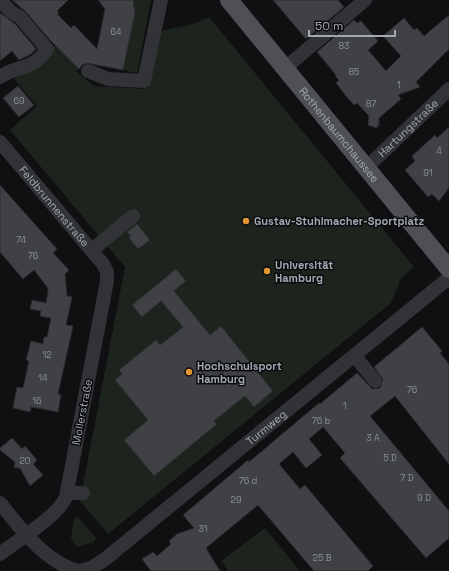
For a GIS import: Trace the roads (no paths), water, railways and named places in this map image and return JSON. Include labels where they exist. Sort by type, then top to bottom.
[{"type":"main road","name":"Rothenbaumchaussee","points":[[228,0],[449,269]]},
{"type":"street","points":[[0,0],[11,12],[20,17],[48,49],[27,67],[5,73],[0,77]]},
{"type":"street","points":[[88,71],[108,79],[144,82],[161,0]]},
{"type":"street","points":[[284,69],[365,0]]},
{"type":"street","name":"Hartungstraße","points":[[366,168],[449,88]]},
{"type":"street","name":"Feldbrunnenstraße","points":[[0,142],[92,250],[107,272]]},
{"type":"street","points":[[92,250],[133,216]]},
{"type":"street","name":"Mollerstraße","points":[[0,554],[26,535],[60,506],[67,493],[107,281],[107,272]]},
{"type":"street","name":"Turmweg","points":[[0,503],[26,535],[66,568],[78,571],[91,568],[104,560],[449,278]]},
{"type":"street","points":[[355,356],[375,381]]},
{"type":"street","points":[[67,493],[83,494]]},
{"type":"place","name":"Gustav-Stuhlmacher-Sportplatz","points":[[246,221]]},
{"type":"place","name":"Universität Hamburg","points":[[267,271]]},
{"type":"place","name":"Hochschulsport Hamburg","points":[[189,372]]}]
